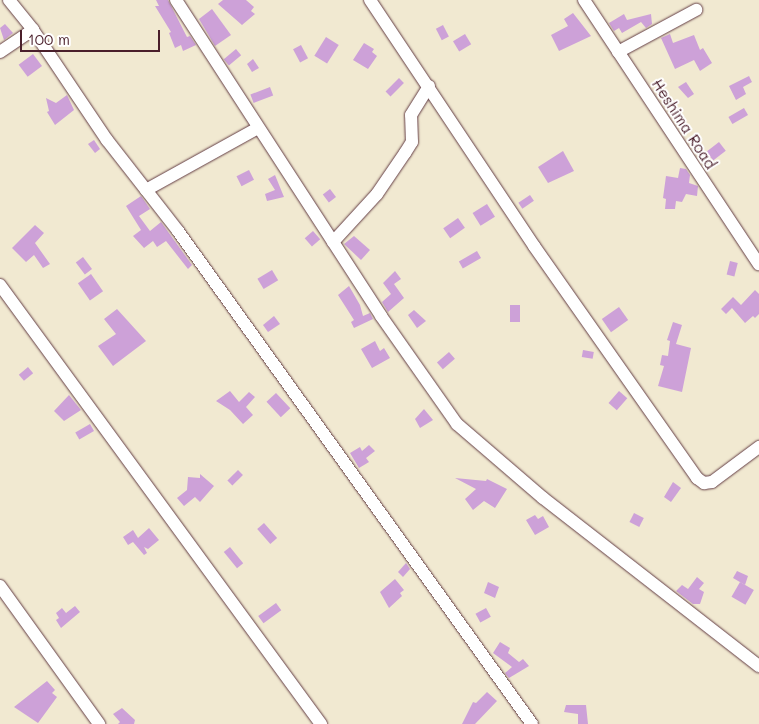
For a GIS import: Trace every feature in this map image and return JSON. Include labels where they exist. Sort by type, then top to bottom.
[{"type":"street","points":[[9,0],[32,30],[106,140],[146,190],[532,724]]},
{"type":"street","points":[[176,0],[333,242],[467,436],[759,666]]},
{"type":"street","points":[[370,0],[534,246],[697,478],[704,483],[712,482],[759,447]]},
{"type":"street","name":"Heshima Road","points":[[584,0],[759,264]]},
{"type":"street","points":[[618,52],[696,10]]},
{"type":"street","points":[[0,52],[32,30]]},
{"type":"street","points":[[333,242],[377,194],[412,142],[411,115],[429,86]]},
{"type":"street","points":[[146,190],[258,128]]},
{"type":"street","points":[[0,285],[321,724]]},
{"type":"street","points":[[0,586],[99,724]]},
{"type":"building","points":[[156,0],[168,0],[187,37],[190,36],[196,45],[183,51],[181,45],[175,48],[169,33],[171,32],[155,6],[159,6]]},
{"type":"building","points":[[223,0],[246,0],[254,7],[251,11],[255,14],[242,25],[218,4]]},
{"type":"building","points":[[212,9],[231,35],[215,46],[199,19]]},
{"type":"building","points":[[573,13],[591,36],[559,51],[551,35],[568,26],[564,19]]},
{"type":"building","points":[[624,14],[627,20],[651,14],[652,24],[646,28],[641,22],[622,33],[619,28],[614,31],[609,23]]},
{"type":"building","points":[[5,24],[13,33],[4,40],[0,28]]},
{"type":"building","points":[[443,25],[449,37],[442,40],[436,29]]},
{"type":"building","points":[[465,34],[471,44],[459,51],[453,41]]},
{"type":"building","points":[[670,34],[673,43],[694,35],[700,50],[703,48],[712,63],[700,71],[694,60],[675,69],[661,38]]},
{"type":"building","points":[[326,37],[339,45],[327,64],[314,56]]},
{"type":"building","points":[[364,43],[374,49],[372,52],[377,56],[368,69],[353,60]]},
{"type":"building","points":[[301,45],[308,58],[300,62],[293,49]]},
{"type":"building","points":[[236,49],[241,55],[229,65],[224,59]]},
{"type":"building","points":[[33,54],[42,66],[28,77],[19,65]]},
{"type":"building","points":[[253,59],[259,68],[252,72],[247,64]]},
{"type":"building","points":[[749,76],[752,82],[743,87],[746,94],[736,100],[729,86]]},
{"type":"building","points":[[399,78],[404,83],[391,96],[386,91]]},
{"type":"building","points":[[686,82],[694,94],[688,98],[678,87]]},
{"type":"building","points":[[270,87],[273,95],[254,103],[250,95]]},
{"type":"building","points":[[67,95],[74,110],[55,125],[47,112],[49,111],[46,98],[56,103]]},
{"type":"building","points":[[744,108],[748,115],[732,124],[728,117]]},
{"type":"building","points":[[94,140],[100,149],[95,153],[88,144]]},
{"type":"building","points":[[719,142],[726,151],[713,161],[706,152]]},
{"type":"building","points":[[563,151],[574,171],[548,183],[538,167]]},
{"type":"building","points":[[680,168],[686,169],[690,175],[689,183],[698,186],[697,196],[686,194],[682,202],[676,201],[675,209],[665,209],[666,199],[663,198],[666,176],[678,178]]},
{"type":"building","points":[[249,170],[254,180],[242,186],[237,176]]},
{"type":"building","points":[[275,175],[284,197],[267,201],[265,194],[275,190],[268,179]]},
{"type":"building","points":[[330,189],[336,197],[329,202],[323,194]]},
{"type":"building","points":[[530,195],[534,201],[522,209],[518,203]]},
{"type":"building","points":[[141,196],[150,209],[139,216],[150,231],[161,222],[192,265],[188,269],[166,241],[157,247],[153,241],[144,248],[133,236],[141,230],[126,206]]},
{"type":"building","points":[[487,204],[495,217],[481,226],[473,213]]},
{"type":"building","points":[[458,218],[465,228],[450,238],[443,228]]},
{"type":"building","points":[[35,225],[44,233],[35,243],[50,264],[43,268],[34,255],[26,262],[12,248]]},
{"type":"building","points":[[313,231],[320,239],[312,247],[305,238]]},
{"type":"building","points":[[354,236],[370,250],[361,260],[344,244]]},
{"type":"building","points":[[477,251],[481,258],[463,268],[459,262]]},
{"type":"building","points":[[83,257],[92,269],[85,274],[76,262]]},
{"type":"building","points":[[730,261],[738,263],[734,277],[727,275]]},
{"type":"building","points":[[272,270],[278,280],[264,289],[257,279]]},
{"type":"building","points":[[395,271],[401,279],[394,284],[404,298],[388,312],[382,302],[391,294],[383,283]]},
{"type":"building","points":[[91,274],[103,291],[90,300],[78,283]]},
{"type":"building","points":[[349,286],[360,305],[363,316],[370,313],[373,319],[354,328],[351,322],[354,320],[338,295]]},
{"type":"building","points":[[755,290],[759,294],[759,314],[755,318],[753,316],[745,323],[732,308],[726,314],[721,309],[733,297],[741,305]]},
{"type":"building","points":[[510,305],[520,305],[520,322],[510,322]]},
{"type":"building","points":[[619,307],[628,320],[611,332],[602,319]]},
{"type":"building","points":[[117,309],[146,341],[113,366],[98,346],[116,334],[104,319]]},
{"type":"building","points":[[414,310],[426,321],[417,328],[408,315]]},
{"type":"building","points":[[274,316],[280,324],[268,332],[263,325]]},
{"type":"building","points":[[673,322],[682,325],[676,344],[691,348],[682,392],[658,386],[664,366],[660,365],[662,355],[668,356],[670,341],[667,340]]},
{"type":"building","points":[[375,341],[380,351],[384,348],[390,358],[372,368],[361,349]]},
{"type":"building","points":[[583,350],[594,352],[593,359],[582,357]]},
{"type":"building","points":[[449,352],[455,359],[443,369],[437,362]]},
{"type":"building","points":[[28,367],[33,373],[24,381],[19,375]]},
{"type":"building","points":[[230,391],[239,402],[249,392],[255,397],[246,407],[253,415],[243,424],[230,410],[216,401]]},
{"type":"building","points":[[619,391],[627,398],[617,410],[609,403]]},
{"type":"building","points":[[276,393],[290,408],[281,417],[266,402]]},
{"type":"building","points":[[69,395],[81,410],[64,421],[54,411]]},
{"type":"building","points":[[424,409],[433,420],[420,428],[415,419]]},
{"type":"building","points":[[90,424],[94,431],[79,439],[75,432]]},
{"type":"building","points":[[369,445],[375,451],[366,458],[369,462],[359,468],[350,453],[360,447],[362,451]]},
{"type":"building","points":[[238,470],[243,475],[232,486],[227,481]]},
{"type":"building","points":[[200,474],[214,486],[200,502],[195,497],[184,506],[177,498],[187,490],[188,477],[200,478]]},
{"type":"building","points":[[455,478],[486,481],[487,479],[507,489],[495,508],[484,501],[473,510],[465,499],[476,489]]},
{"type":"building","points":[[673,482],[681,488],[671,502],[664,497]]},
{"type":"building","points":[[634,513],[644,518],[639,527],[629,522]]},
{"type":"building","points":[[535,515],[538,519],[543,516],[549,527],[535,535],[526,520]]},
{"type":"building","points":[[264,523],[277,538],[270,544],[257,529]]},
{"type":"building","points":[[149,528],[159,540],[148,549],[144,547],[147,553],[144,555],[133,542],[128,545],[123,537],[133,530],[138,538]]},
{"type":"building","points":[[230,547],[243,563],[237,568],[224,552]]},
{"type":"building","points":[[406,563],[410,569],[403,577],[398,572]]},
{"type":"building","points":[[737,571],[748,576],[745,585],[733,578]]},
{"type":"building","points":[[697,577],[704,583],[699,589],[704,592],[700,604],[693,604],[676,591],[682,585],[688,589]]},
{"type":"building","points":[[395,579],[404,590],[400,593],[402,596],[389,608],[380,592]]},
{"type":"building","points":[[488,582],[499,587],[495,598],[484,593]]},
{"type":"building","points":[[740,582],[754,590],[745,605],[732,597]]},
{"type":"building","points":[[276,603],[281,610],[263,623],[258,616]]},
{"type":"building","points":[[75,606],[80,612],[61,628],[56,620],[59,618],[56,613],[62,608],[66,613]]},
{"type":"building","points":[[486,608],[491,617],[480,623],[476,614]]},
{"type":"building","points":[[500,642],[510,648],[508,653],[519,662],[523,659],[529,666],[509,678],[505,673],[512,667],[493,653]]},
{"type":"building","points":[[47,681],[55,690],[52,693],[57,697],[38,723],[14,707]]},
{"type":"building","points":[[487,692],[497,701],[475,724],[462,724],[473,702],[476,703]]},
{"type":"building","points":[[566,705],[586,705],[588,724],[578,724],[578,714],[564,712]]},
{"type":"building","points":[[122,708],[135,720],[134,724],[118,724],[120,722],[113,714]]}]
